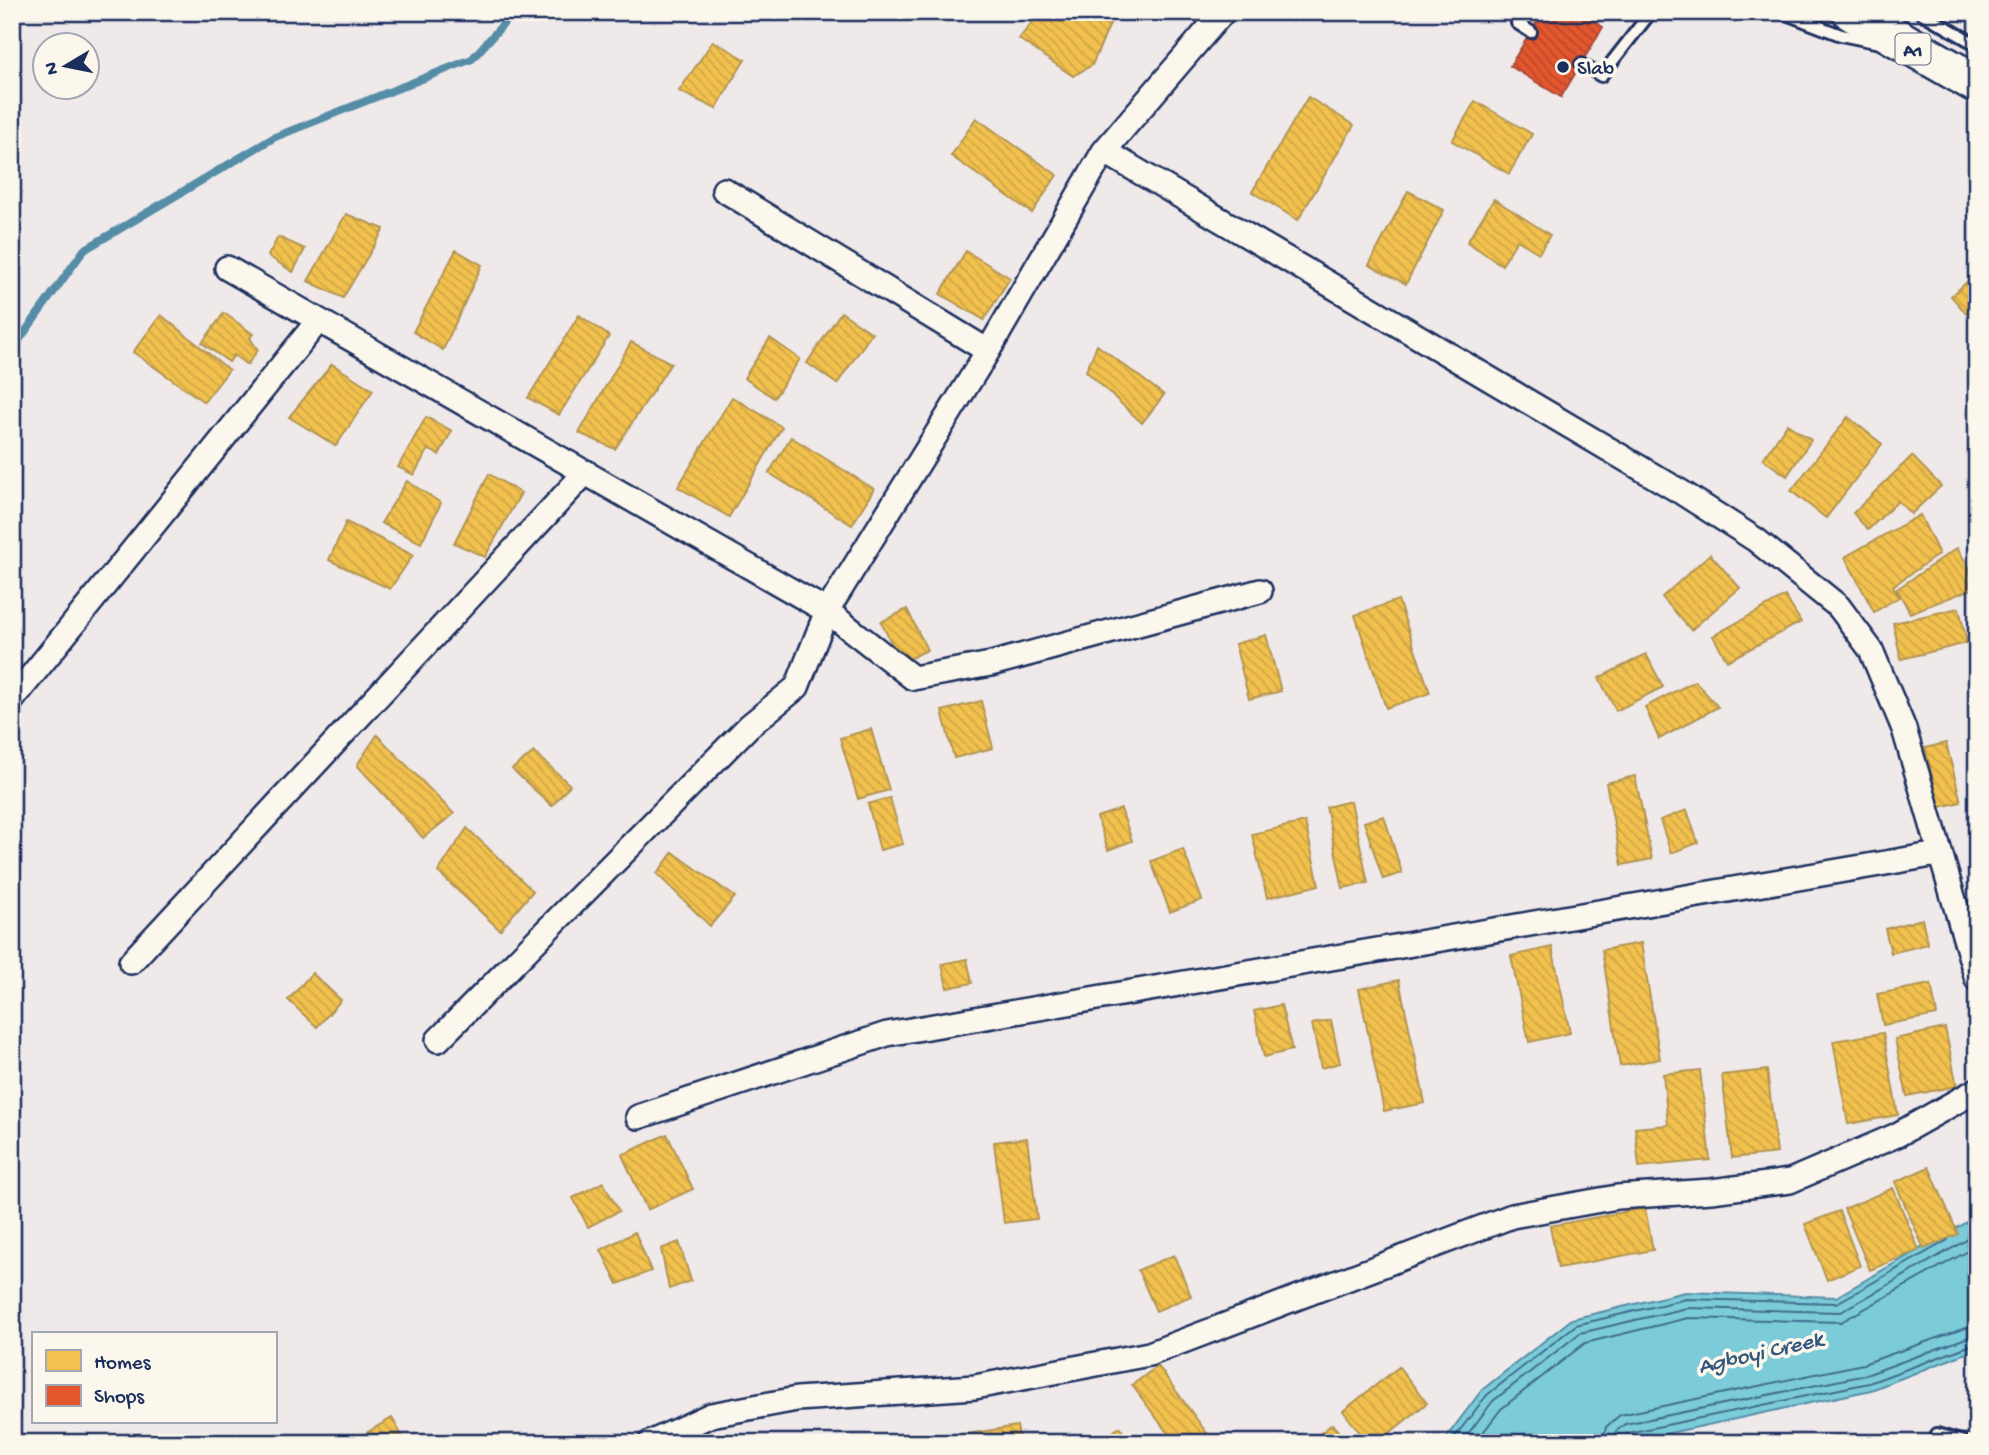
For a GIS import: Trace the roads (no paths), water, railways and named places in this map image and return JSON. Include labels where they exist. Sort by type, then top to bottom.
[{"type":"highway","name":"A1","points":[[1839,12],[1977,83]]},
{"type":"highway","name":"A1","points":[[1852,12],[1915,50]]},
{"type":"street","points":[[438,1041],[749,726],[797,688],[827,611],[988,351],[1104,152],[1223,12]]},
{"type":"street","points":[[1104,152],[1681,492],[1756,540],[1839,607],[1871,650],[1904,729],[1938,854],[1977,979]]},
{"type":"street","points":[[723,190],[988,351]]},
{"type":"street","points":[[227,268],[827,611],[913,678],[991,664],[1261,592]]},
{"type":"street","points":[[12,700],[318,321]]},
{"type":"street","points":[[131,962],[586,472]]},
{"type":"street","points":[[639,1116],[887,1034],[1938,854]]},
{"type":"street","points":[[650,1443],[711,1415],[797,1399],[975,1387],[1149,1354],[1512,1216],[1616,1197],[1711,1191],[1790,1181],[1897,1135],[1977,1090]]},
{"type":"lane","points":[[1524,12],[1517,23],[1531,32]]},
{"type":"lane","points":[[1581,64],[1601,76],[1651,12]]},
{"type":"lane","points":[[1781,12],[1840,35],[1915,50]]},
{"type":"lane","points":[[1920,12],[1977,45]]},
{"type":"lane","points":[[1937,1434],[1967,1443]]},
{"type":"water","name":"Agboyi Creek","points":[[1977,1216],[1977,1349],[1871,1390],[1623,1443],[1442,1443],[1482,1390],[1572,1319],[1685,1292],[1836,1297]]},
{"type":"waterway","points":[[12,350],[84,250],[275,137],[472,59],[514,12]]},
{"type":"place","name":"Slab","points":[[1563,67]]}]
